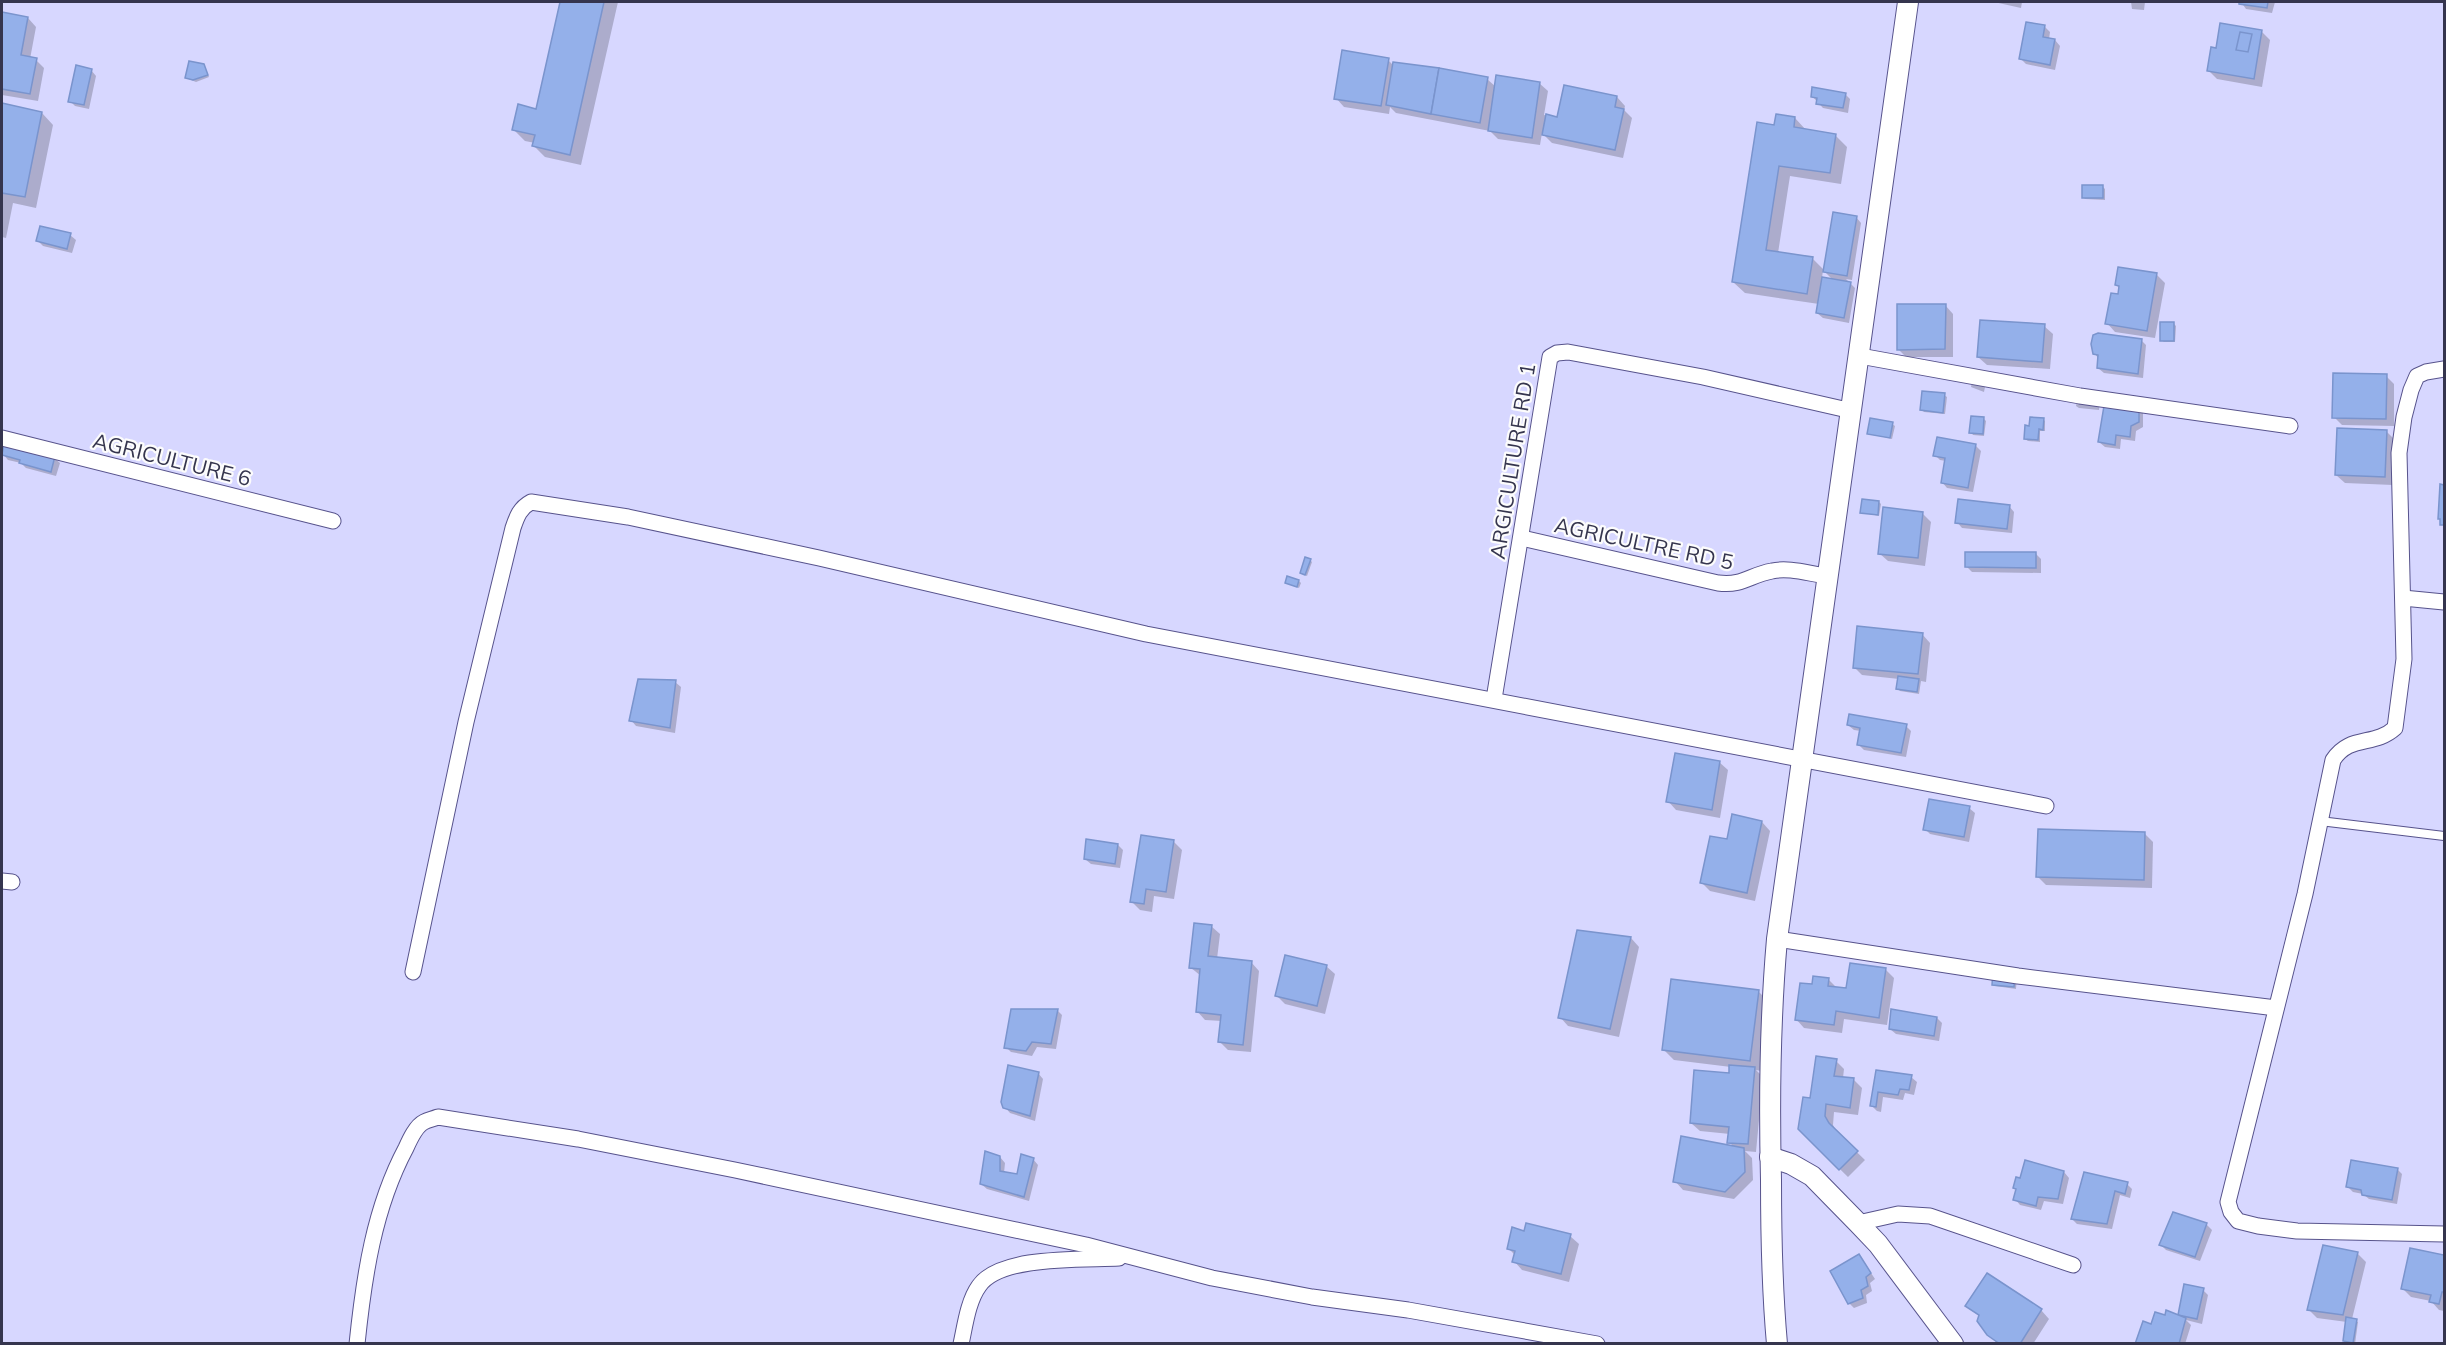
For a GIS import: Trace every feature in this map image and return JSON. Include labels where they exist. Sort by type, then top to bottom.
[{"type":"street","points":[[1777,1344],[1772,1292],[1768,1094],[1771,1010],[1777,939],[1908,2]]},
{"type":"street","name":"ARGICULTURE RD 1","points":[[1494,699],[1522,538],[1546,369],[1550,357],[1557,353],[1568,352],[1703,377],[1852,411]]},
{"type":"street","points":[[1860,356],[2080,396],[2290,426]]},
{"type":"street","points":[[2445,369],[2417,376],[2404,417],[2399,463],[2404,659],[2395,728],[2387,736],[2340,749],[2332,760],[2305,894],[2228,1202],[2231,1212],[2238,1221],[2297,1231],[2445,1234]]},
{"type":"street","name":"AGRICULTURE 6","points":[[2,438],[333,520]]},
{"type":"street","points":[[413,972],[466,722],[513,528],[517,514],[531,502],[628,517],[729,538],[1146,634],[2046,806]]},
{"type":"street","name":"AGRICULTRE RD 5","points":[[1522,538],[1718,583],[1740,583],[1765,572],[1784,569],[1828,576]]},
{"type":"street","points":[[2403,598],[2445,602]]},
{"type":"street","points":[[1777,939],[2018,976],[2276,1008]]},
{"type":"street","points":[[357,1344],[363,1286],[376,1226],[393,1171],[412,1136],[423,1122],[438,1117],[578,1139],[690,1161],[1135,1257],[1212,1278],[1597,1344]]},
{"type":"street","points":[[1770,1157],[1791,1164],[1812,1176],[1858,1223],[1878,1244],[1953,1344]]},
{"type":"street","points":[[1858,1223],[1898,1214],[1930,1216],[2073,1265]]},
{"type":"street","points":[[961,1344],[978,1287],[993,1273],[1023,1264],[1135,1257]]},
{"type":"lane","points":[[2320,821],[2445,836]]},
{"type":"building","points":[[560,2],[604,2],[570,155],[532,146],[535,135],[512,130],[518,104],[536,109]]},
{"type":"building","points":[[2239,2],[2268,2],[2267,8],[2239,4]]},
{"type":"building","points":[[2,12],[28,17],[21,55],[37,58],[30,94],[2,89]]},
{"type":"building","points":[[2026,22],[2045,25],[2043,37],[2055,39],[2050,65],[2019,59]]},
{"type":"building","points":[[2220,23],[2262,30],[2254,79],[2207,71],[2211,47],[2216,48]]},
{"type":"building","points":[[2240,32],[2252,34],[2248,52],[2236,50]]},
{"type":"building","points":[[1342,50],[1389,58],[1381,106],[1334,99]]},
{"type":"building","points":[[189,61],[204,64],[208,75],[193,80],[185,78]]},
{"type":"building","points":[[1393,62],[1439,68],[1431,114],[1386,105]]},
{"type":"building","points":[[76,65],[92,69],[84,105],[68,102]]},
{"type":"building","points":[[1439,68],[1488,77],[1480,123],[1431,114]]},
{"type":"building","points":[[1496,75],[1540,82],[1532,138],[1488,131]]},
{"type":"building","points":[[1564,85],[1617,96],[1615,107],[1624,109],[1615,150],[1542,135],[1546,114],[1557,117]]},
{"type":"building","points":[[1812,87],[1846,93],[1843,108],[1816,104],[1817,98],[1811,97]]},
{"type":"building","points":[[2,103],[42,112],[25,197],[2,193]]},
{"type":"building","points":[[1776,114],[1795,117],[1794,127],[1836,134],[1830,173],[1779,166],[1766,250],[1813,257],[1807,294],[1732,282],[1757,122],[1774,125]]},
{"type":"building","points":[[2082,185],[2103,185],[2103,198],[2082,198]]},
{"type":"building","points":[[1833,212],[1857,216],[1847,276],[1823,272]]},
{"type":"building","points":[[40,226],[71,233],[67,249],[36,241]]},
{"type":"building","points":[[2118,267],[2157,273],[2147,331],[2105,324],[2111,293],[2118,294],[2119,286],[2115,285]]},
{"type":"building","points":[[1822,277],[1851,282],[1844,318],[1816,313]]},
{"type":"building","points":[[1897,304],[1946,304],[1945,349],[1897,350]]},
{"type":"building","points":[[1980,320],[2045,324],[2042,362],[1977,357]]},
{"type":"building","points":[[2160,322],[2174,322],[2174,341],[2160,341]]},
{"type":"building","points":[[2098,333],[2142,339],[2138,374],[2097,368],[2098,355],[2093,354],[2091,344],[2093,335]]},
{"type":"building","points":[[2333,373],[2387,374],[2386,419],[2332,418]]},
{"type":"building","points":[[1922,391],[1945,393],[1943,413],[1920,410]]},
{"type":"building","points":[[2139,400],[2139,422],[2131,426],[2130,437],[2116,435],[2115,445],[2098,442],[2104,406]]},
{"type":"building","points":[[1971,416],[1984,417],[1983,434],[1969,433]]},
{"type":"building","points":[[2030,417],[2044,418],[2043,430],[2039,429],[2038,440],[2024,439],[2025,425],[2029,426]]},
{"type":"building","points":[[1870,418],[1893,422],[1890,438],[1867,434]]},
{"type":"building","points":[[2337,428],[2387,430],[2385,477],[2335,475]]},
{"type":"building","points":[[1937,437],[1976,444],[1968,488],[1941,483],[1945,458],[1933,456]]},
{"type":"building","points":[[4,443],[55,456],[51,472],[19,463],[20,460],[2,455]]},
{"type":"building","points":[[2440,484],[2444,485],[2444,525],[2440,525],[2440,519],[2438,519]]},
{"type":"building","points":[[1862,499],[1879,501],[1878,515],[1860,513]]},
{"type":"building","points":[[1958,499],[2010,505],[2007,529],[1955,523]]},
{"type":"building","points":[[1883,507],[1923,512],[1918,558],[1878,554]]},
{"type":"building","points":[[1965,552],[2036,552],[2036,568],[1965,567]]},
{"type":"building","points":[[1305,557],[1311,559],[1305,575],[1300,573]]},
{"type":"building","points":[[1287,576],[1299,580],[1297,587],[1285,583]]},
{"type":"building","points":[[1857,626],[1923,633],[1918,674],[1853,668]]},
{"type":"building","points":[[1898,676],[1919,679],[1917,692],[1896,689]]},
{"type":"building","points":[[638,679],[676,680],[670,728],[629,721]]},
{"type":"building","points":[[1849,714],[1907,724],[1901,753],[1857,745],[1860,728],[1847,725]]},
{"type":"building","points":[[1675,753],[1720,761],[1712,810],[1666,802]]},
{"type":"building","points":[[1929,799],[1970,806],[1964,837],[1923,830]]},
{"type":"building","points":[[1732,814],[1762,821],[1747,893],[1700,883],[1710,836],[1727,839]]},
{"type":"building","points":[[2038,829],[2145,832],[2144,880],[2036,877]]},
{"type":"building","points":[[1141,835],[1174,840],[1166,892],[1146,889],[1144,904],[1130,902]]},
{"type":"building","points":[[1086,839],[1118,844],[1115,864],[1084,859]]},
{"type":"building","points":[[1194,923],[1212,925],[1208,956],[1252,961],[1243,1045],[1218,1042],[1221,1015],[1196,1012],[1200,969],[1189,968]]},
{"type":"building","points":[[1577,930],[1631,937],[1610,1029],[1558,1018]]},
{"type":"building","points":[[1285,955],[1327,965],[1317,1006],[1275,996]]},
{"type":"building","points":[[1850,963],[1886,968],[1879,1018],[1836,1011],[1834,1025],[1795,1020],[1800,983],[1812,984],[1813,976],[1829,978],[1828,986],[1846,988]]},
{"type":"building","points":[[1993,970],[2015,973],[2014,987],[1992,985]]},
{"type":"building","points":[[1671,979],[1759,990],[1750,1061],[1662,1050]]},
{"type":"building","points":[[1011,1009],[1058,1009],[1051,1044],[1032,1042],[1026,1051],[1004,1048]]},
{"type":"building","points":[[1891,1009],[1937,1017],[1934,1036],[1889,1029]]},
{"type":"building","points":[[1816,1056],[1837,1059],[1834,1076],[1854,1078],[1850,1108],[1826,1104],[1825,1116],[1829,1123],[1858,1151],[1839,1170],[1798,1129],[1803,1097],[1810,1098]]},
{"type":"building","points":[[1008,1065],[1039,1072],[1030,1116],[1003,1108],[1001,1102]]},
{"type":"building","points":[[1729,1065],[1755,1067],[1748,1144],[1727,1143],[1729,1127],[1690,1123],[1694,1070],[1729,1073]]},
{"type":"building","points":[[1876,1070],[1912,1075],[1909,1090],[1900,1089],[1898,1095],[1878,1092],[1876,1107],[1870,1106]]},
{"type":"building","points":[[1681,1136],[1744,1148],[1745,1172],[1725,1192],[1673,1182]]},
{"type":"building","points":[[985,1151],[1000,1156],[1000,1171],[1017,1174],[1021,1154],[1034,1158],[1024,1197],[980,1184]]},
{"type":"building","points":[[2025,1160],[2064,1171],[2058,1199],[2038,1197],[2036,1206],[2013,1200],[2016,1177],[2020,1178]]},
{"type":"building","points":[[2351,1160],[2398,1168],[2392,1200],[2362,1195],[2361,1190],[2346,1187]]},
{"type":"building","points":[[2084,1172],[2128,1182],[2125,1194],[2115,1191],[2107,1224],[2071,1219]]},
{"type":"building","points":[[2173,1212],[2207,1223],[2195,1257],[2159,1245]]},
{"type":"building","points":[[1526,1223],[1571,1234],[1561,1274],[1512,1262],[1515,1251],[1507,1249],[1512,1227],[1524,1231]]},
{"type":"building","points":[[2323,1245],[2358,1252],[2343,1315],[2307,1310]]},
{"type":"building","points":[[2410,1248],[2444,1255],[2444,1292],[2442,1292],[2439,1304],[2429,1302],[2431,1295],[2401,1289]]},
{"type":"building","points":[[1859,1254],[1871,1273],[1866,1277],[1868,1286],[1861,1290],[1863,1298],[1848,1304],[1830,1271]]},
{"type":"building","points":[[1987,1273],[2042,1309],[2020,1344],[2000,1344],[1987,1335],[1977,1321],[1979,1315],[1965,1306]]},
{"type":"building","points":[[2184,1284],[2204,1288],[2197,1319],[2178,1315]]},
{"type":"building","points":[[2166,1310],[2186,1318],[2179,1344],[2135,1344],[2143,1321],[2151,1324],[2155,1312],[2165,1315]]},
{"type":"building","points":[[2346,1317],[2357,1319],[2353,1343],[2343,1341]]}]
